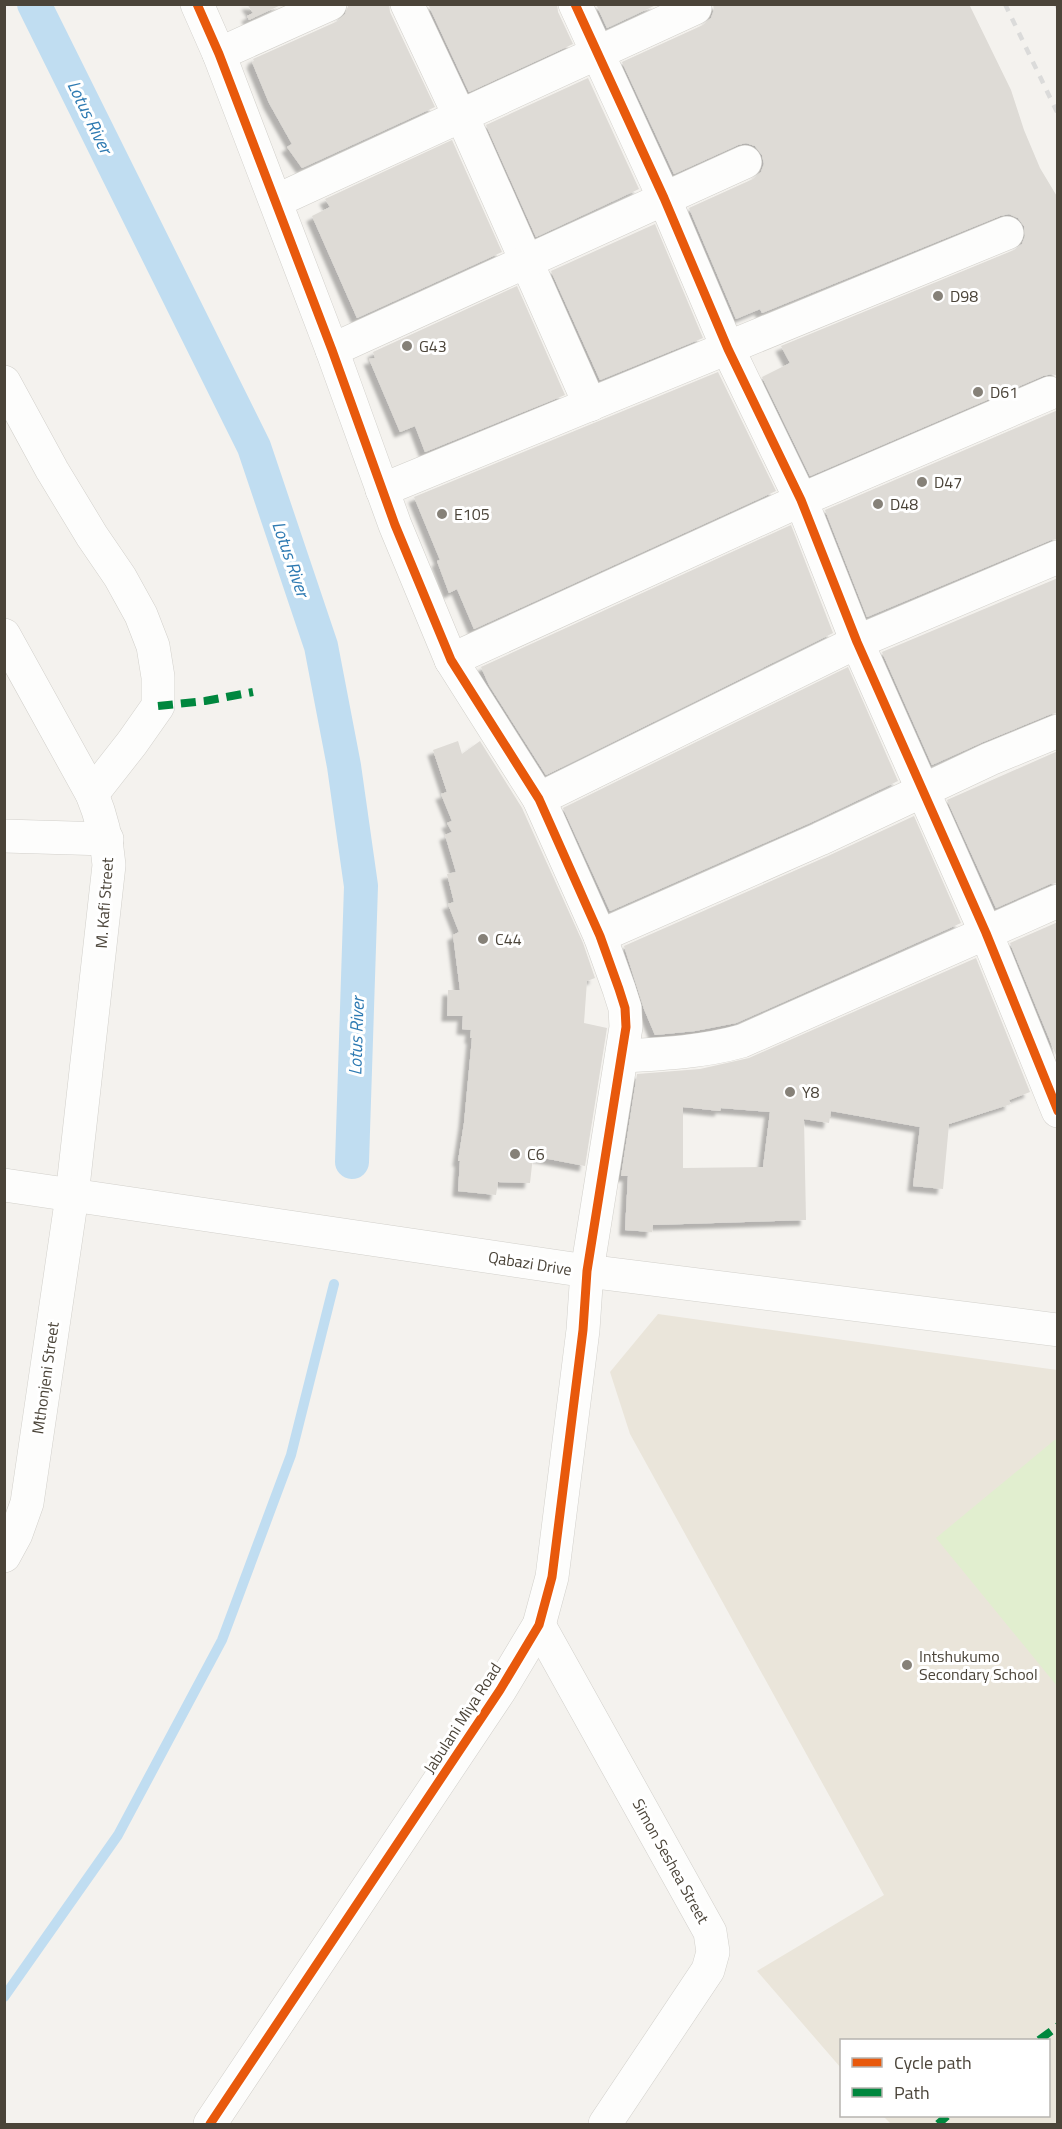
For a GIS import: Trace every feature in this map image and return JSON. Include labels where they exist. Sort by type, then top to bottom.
[{"type":"street","name":"Jabulani Miya Road","points":[[197,4],[219,54],[276,201],[382,490],[451,660],[539,799],[600,936],[625,1008],[626,1027],[587,1271],[584,1330],[552,1577],[539,1625],[500,1690],[210,2124]]},
{"type":"street","points":[[219,54],[330,4]]},
{"type":"street","points":[[406,4],[462,116],[590,405]]},
{"type":"street","points":[[574,4],[664,198],[728,349],[801,500],[857,642],[986,933],[1058,1111]]},
{"type":"street","points":[[276,201],[695,8]]},
{"type":"street","points":[[332,350],[745,162]]},
{"type":"street","points":[[382,490],[1007,233]]},
{"type":"street","points":[[4,382],[52,470],[141,615],[153,646],[158,677],[158,706],[92,794]]},
{"type":"street","points":[[451,660],[801,500],[1050,393]]},
{"type":"street","points":[[539,799],[857,642],[1058,557]]},
{"type":"street","name":"M. Kafi Street","points":[[4,635],[92,794],[107,839],[110,865],[108,887],[72,1196]]},
{"type":"street","points":[[600,936],[925,791],[990,759],[1058,731]]},
{"type":"street","points":[[4,836],[107,839]]},
{"type":"street","points":[[622,1056],[663,1054],[718,1047],[742,1041],[1058,901]]},
{"type":"street","name":"Qabazi Drive","points":[[4,1185],[587,1271],[1058,1330]]},
{"type":"street","name":"Mthonjeni Street","points":[[4,1556],[16,1534],[27,1503],[72,1196]]},
{"type":"street","name":"Simon Seshea Street","points":[[539,1625],[711,1932],[713,1952],[708,1970],[604,2124]]},
{"type":"shaded area","name":"Intshukumo Secondary School","points":[[658,1314],[1057,1370],[1057,2124],[891,2124],[884,2117],[1050,2117],[1050,2039],[840,2039],[840,2067],[757,1971],[884,1895],[630,1434],[610,1372]]},
{"type":"green space","points":[[1057,1438],[1057,1686],[936,1538]]},
{"type":"building","points":[[247,4],[283,4],[249,20],[247,16],[253,13]]},
{"type":"building","points":[[349,4],[389,4],[390,12],[435,107],[302,168],[287,147],[292,144],[269,103],[252,62],[253,59],[338,21],[345,14]]},
{"type":"building","points":[[428,4],[557,4],[558,12],[573,44],[469,92]]},
{"type":"building","points":[[596,4],[658,4],[607,28]]},
{"type":"building","points":[[713,4],[969,4],[1011,90],[1040,168],[1058,198],[1058,376],[1052,374],[1043,376],[810,476],[762,377],[790,363],[781,346],[1014,250],[1022,244],[1025,236],[1024,226],[1018,218],[1009,214],[1000,216],[762,313],[760,309],[736,319],[689,208],[753,179],[761,172],[764,164],[762,155],[755,146],[746,143],[674,174],[622,62],[703,25],[711,18],[714,10]]},
{"type":"building","points":[[588,78],[639,189],[536,237],[486,125]]},
{"type":"building","points":[[452,140],[502,252],[357,318],[312,216],[330,207],[325,199]]},
{"type":"building","points":[[655,224],[703,338],[600,380],[551,271]]},
{"type":"building","points":[[517,286],[565,395],[425,452],[415,426],[400,432],[369,359],[375,358],[373,352]]},
{"type":"building","points":[[718,372],[776,491],[474,629],[457,589],[449,593],[437,561],[440,560],[414,497]]},
{"type":"building","points":[[1058,410],[1058,539],[867,617],[825,510]]},
{"type":"building","points":[[791,525],[833,633],[546,775],[489,685],[481,667]]},
{"type":"building","points":[[1058,578],[1058,713],[983,742],[932,765],[882,652]]},
{"type":"building","points":[[848,667],[898,781],[812,822],[610,911],[563,808]]},
{"type":"building","points":[[458,741],[462,754],[480,741],[522,808],[583,943],[595,978],[587,981],[584,1023],[607,1028],[585,1166],[533,1156],[530,1183],[498,1182],[496,1195],[458,1191],[460,1161],[458,1161],[472,1038],[470,1038],[471,1030],[462,1029],[463,1016],[447,1016],[448,990],[460,990],[453,935],[459,932],[448,904],[454,902],[447,874],[456,872],[445,835],[452,832],[447,823],[452,821],[441,794],[447,792],[433,750]]},
{"type":"building","points":[[1058,751],[1058,883],[1050,884],[996,908],[947,800]]},
{"type":"building","points":[[914,816],[961,923],[736,1023],[695,1031],[655,1035],[644,1009],[624,946]]},
{"type":"building","points":[[1058,922],[1058,1060],[1010,943]]},
{"type":"building","points":[[976,958],[1030,1092],[1009,1100],[1011,1104],[949,1124],[943,1189],[913,1186],[920,1127],[831,1111],[829,1123],[804,1119],[806,1220],[653,1225],[652,1232],[625,1230],[628,1176],[621,1176],[637,1074],[700,1069],[749,1058]],"holes":[[[683,1107],[720,1111],[721,1108],[770,1112],[763,1167],[683,1168]]]},
{"type":"waterway","name":"Lotus River","points":[[34,4],[254,447],[321,646],[344,766],[361,886],[352,1162]]},
{"type":"waterway","points":[[4,1997],[118,1835],[222,1640],[291,1455],[334,1284]]},
{"type":"railway","points":[[1005,4],[1058,114]]},
{"type":"railway","points":[[1056,4],[1058,8]]},
{"type":"marked path","points":[[158,706],[205,701],[253,692]]},
{"type":"marked path","points":[[1040,2039],[1058,2026]]},
{"type":"marked path","points":[[938,2124],[946,2117]]},
{"type":"cycle path","points":[[197,4],[219,54],[332,350],[395,525],[451,660],[539,799],[600,936],[625,1008],[626,1027],[587,1271],[583,1330],[552,1577],[539,1625],[500,1690],[210,2124]]},
{"type":"cycle path","points":[[575,4],[664,198],[728,349],[801,500],[857,642],[986,933],[1058,1111]]},
{"type":"place","name":"D98","points":[[938,296]]},
{"type":"place","name":"G43","points":[[407,346]]},
{"type":"place","name":"D61","points":[[978,392]]},
{"type":"place","name":"D47","points":[[922,482]]},
{"type":"place","name":"D48","points":[[878,504]]},
{"type":"place","name":"E105","points":[[442,514]]},
{"type":"place","name":"C44","points":[[483,939]]},
{"type":"place","name":"Y8","points":[[790,1092]]},
{"type":"place","name":"C6","points":[[515,1154]]},
{"type":"place","name":"Intshukumo Secondary School","points":[[907,1665]]}]
